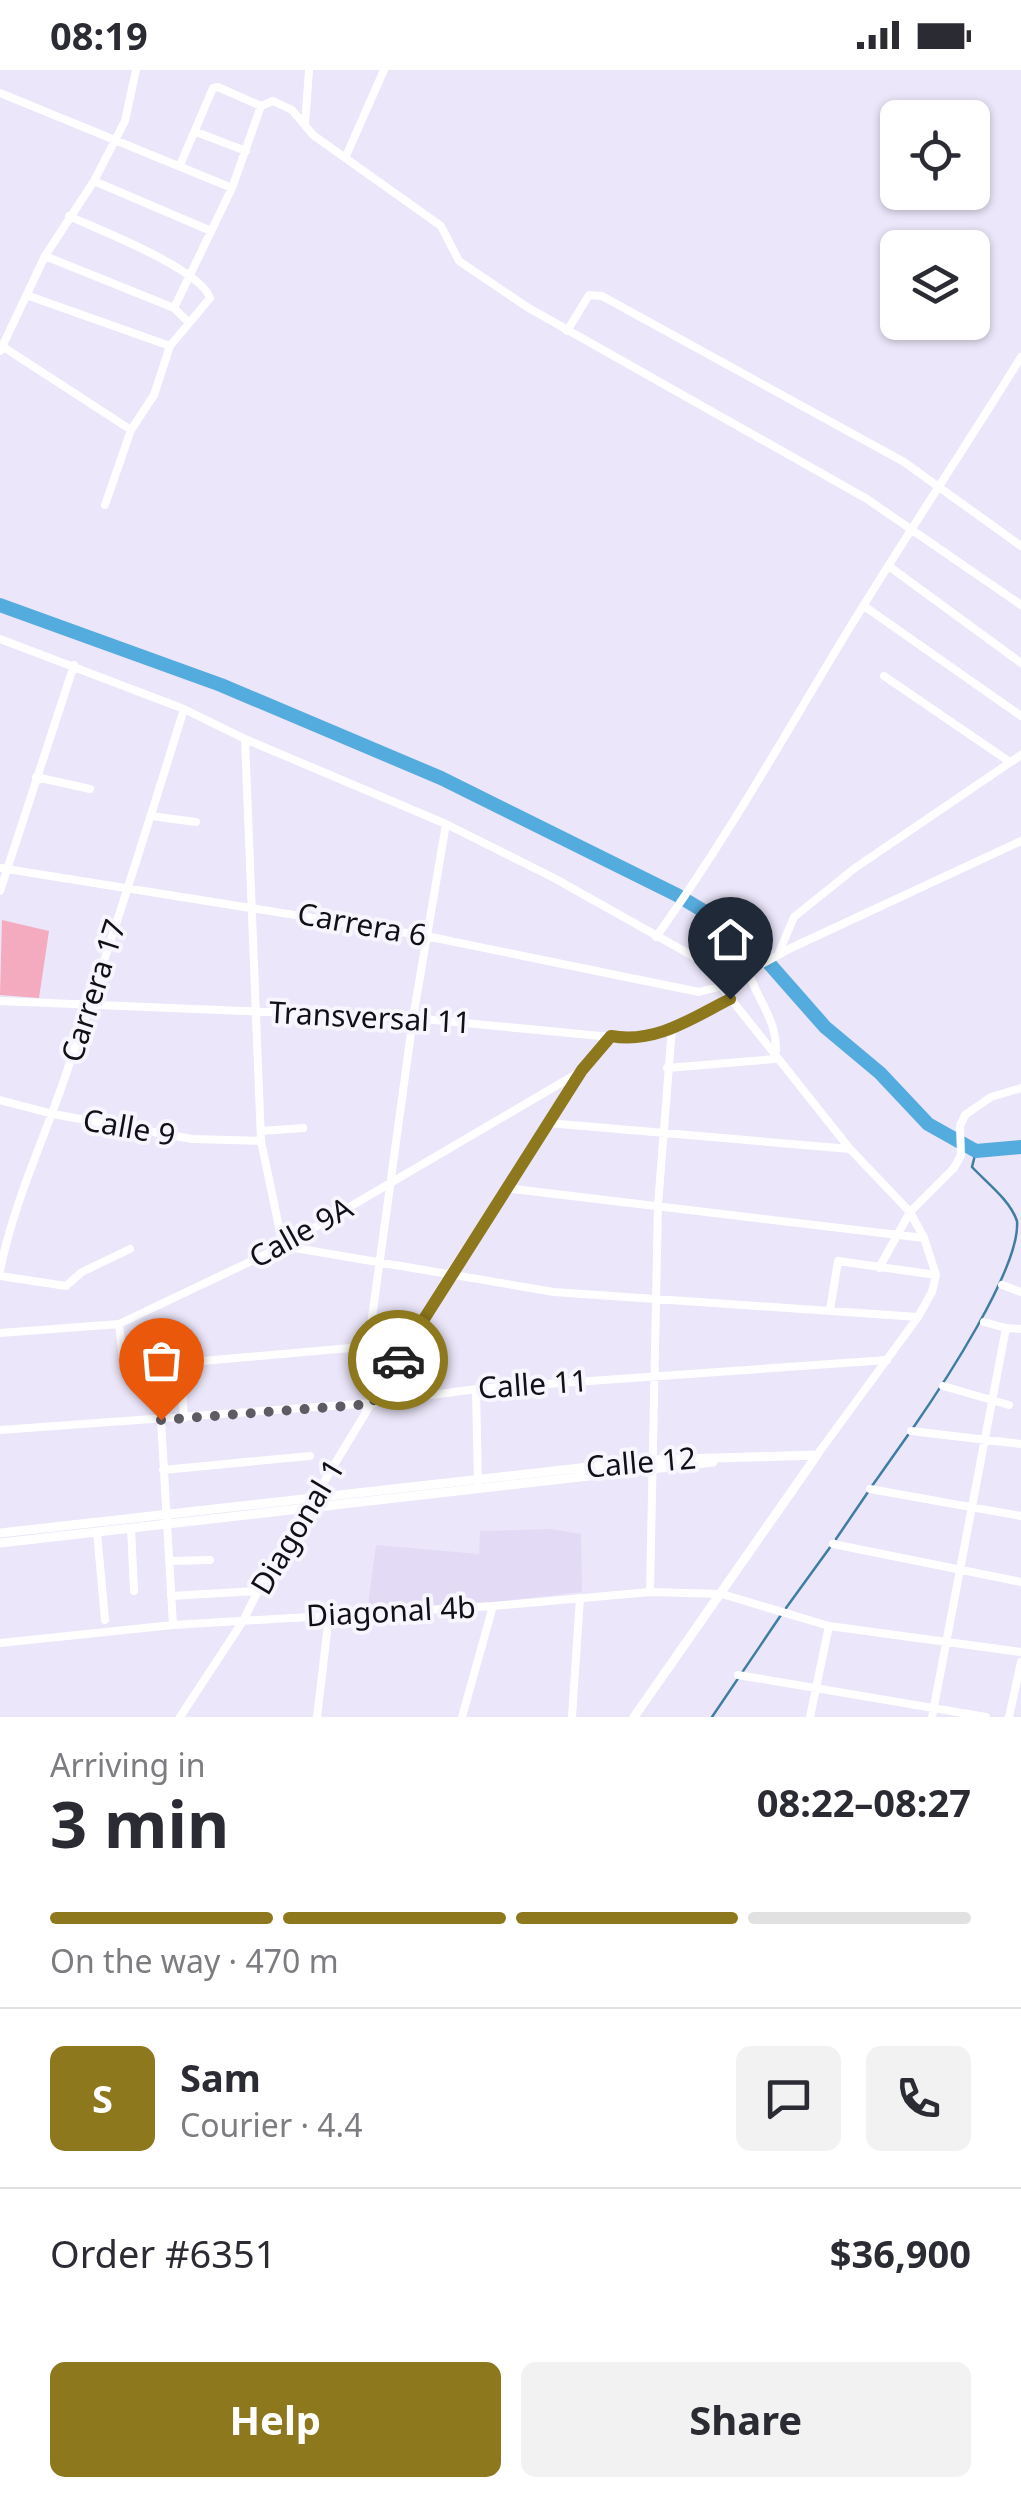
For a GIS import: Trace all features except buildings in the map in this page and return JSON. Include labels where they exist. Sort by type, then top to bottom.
[{"type":"street","points":[[131,430],[1,349],[45,256],[94,181],[116,138],[136,70]]},
{"type":"street","points":[[305,125],[310,70]]},
{"type":"street","points":[[346,156],[384,70]]},
{"type":"street","points":[[180,165],[213,88],[260,106],[273,102],[292,110],[312,135],[441,226],[459,262],[567,331],[759,436],[914,529],[1021,604]]},
{"type":"street","points":[[0,93],[232,188]]},
{"type":"street","points":[[174,308],[232,188],[260,106]]},
{"type":"street","points":[[196,132],[246,151]]},
{"type":"street","points":[[94,181],[211,232]]},
{"type":"street","points":[[68,216],[189,273],[208,290],[210,298],[170,346],[154,395],[131,430],[106,505]]},
{"type":"street","points":[[45,256],[174,308],[189,323]]},
{"type":"street","points":[[567,331],[589,295],[602,296],[904,462],[1021,546]]},
{"type":"street","points":[[29,296],[170,346]]},
{"type":"street","points":[[656,937],[703,870],[1021,357]]},
{"type":"street","points":[[890,567],[1021,663]]},
{"type":"street","points":[[864,606],[1021,716]]},
{"type":"street","points":[[0,638],[184,708],[245,740],[446,824],[554,878],[700,960],[850,1150],[910,1212],[924,1238],[936,1275],[932,1292],[888,1360],[634,1717]]},
{"type":"street","points":[[0,891],[4,869],[74,665]]},
{"type":"street","points":[[884,676],[1010,762]]},
{"type":"street","name":"Carrera 17","points":[[0,1274],[8,1230],[53,1114],[184,708]]},
{"type":"street","points":[[245,740],[261,1136],[283,1246],[554,1292],[918,1317]]},
{"type":"street","points":[[778,955],[794,917],[855,868],[1021,755]]},
{"type":"street","points":[[36,777],[90,790]]},
{"type":"street","points":[[151,816],[196,822]]},
{"type":"street","points":[[368,1347],[413,1018],[446,824]]},
{"type":"street","points":[[722,986],[778,955],[1021,841]]},
{"type":"street","name":"Carrera 6","points":[[4,869],[426,936],[699,992],[722,986]]},
{"type":"street","points":[[748,970],[756,994],[774,1022],[776,1060]]},
{"type":"street","name":"Transversal 11","points":[[0,1001],[413,1018],[632,1040],[672,1028],[730,999]]},
{"type":"street","points":[[650,1592],[658,1205],[672,1028]]},
{"type":"street","name":"Diagonal 1","points":[[180,1717],[243,1621],[450,1273],[582,1070],[611,1036]]},
{"type":"street","points":[[667,1068],[776,1060]]},
{"type":"street","name":"Calle 9A","points":[[1,1335],[120,1324],[283,1246],[582,1070]]},
{"type":"street","points":[[879,1268],[910,1212],[954,1168],[961,1155],[960,1126],[965,1115],[991,1097],[1021,1088]]},
{"type":"street","name":"Calle 9","points":[[0,1100],[192,1140],[261,1136],[302,1128]]},
{"type":"street","points":[[548,1122],[850,1150]]},
{"type":"street","points":[[506,1188],[924,1238]]},
{"type":"street","points":[[0,1274],[66,1286],[82,1272],[130,1249]]},
{"type":"street","points":[[830,1310],[838,1260],[936,1275]]},
{"type":"street","points":[[1002,1285],[1021,1292]]},
{"type":"street","points":[[984,1322],[1021,1329]]},
{"type":"street","points":[[120,1324],[124,1368],[408,1343]]},
{"type":"street","points":[[933,1713],[1006,1328]]},
{"type":"street","name":"Calle 11","points":[[0,1430],[372,1404],[476,1389],[888,1360]]},
{"type":"street","points":[[180,1364],[184,1418]]},
{"type":"street","points":[[943,1386],[1009,1406]]},
{"type":"street","points":[[476,1389],[478,1483]]},
{"type":"street","points":[[161,1420],[173,1626]]},
{"type":"street","points":[[911,1431],[1021,1444]]},
{"type":"street","name":"Calle 12","points":[[0,1542],[317,1496],[478,1483],[700,1457],[818,1455]]},
{"type":"street","points":[[163,1470],[310,1456]]},
{"type":"street","name":"Calle 12","points":[[0,1533],[97,1532],[166,1519],[309,1508],[478,1483]]},
{"type":"street","points":[[870,1489],[1021,1516]]},
{"type":"street","points":[[131,1528],[134,1591]]},
{"type":"street","points":[[97,1532],[105,1620]]},
{"type":"street","points":[[833,1544],[1021,1582]]},
{"type":"street","points":[[169,1561],[210,1560]]},
{"type":"street","points":[[171,1596],[258,1592]]},
{"type":"street","name":"Diagonal 4b","points":[[0,1643],[173,1626],[650,1592],[722,1594],[829,1626],[1021,1652]]},
{"type":"street","points":[[572,1717],[580,1598]]},
{"type":"street","points":[[462,1717],[493,1606]]},
{"type":"street","points":[[317,1717],[329,1616]]},
{"type":"street","points":[[810,1717],[829,1626]]},
{"type":"street","points":[[1009,1717],[1021,1662]]},
{"type":"street","points":[[738,1674],[933,1713],[986,1717]]},
{"type":"shaded area","points":[[2,920],[49,931],[39,998],[0,995]]},
{"type":"shaded area","points":[[551,1529],[581,1534],[582,1592],[450,1607],[368,1605],[376,1545],[479,1554],[480,1531]]},
{"type":"waterway","points":[[0,605],[221,685],[441,778],[677,895],[745,936],[825,1027],[880,1073],[928,1124],[976,1151],[1021,1147]]},
{"type":"waterway","points":[[913,1428],[977,1328],[1015,1242],[1014,1213],[972,1167],[976,1151]]},
{"type":"waterway","points":[[872,1486],[908,1435]]},
{"type":"waterway","points":[[836,1539],[868,1492]]},
{"type":"waterway","points":[[786,1608],[831,1546]]},
{"type":"waterway","points":[[712,1717],[781,1615]]},
{"type":"way so far","points":[[161,1420],[372,1404],[398,1360]]},
{"type":"route","points":[[398,1360],[582,1070],[611,1036],[632,1040],[650,1037],[730,999]]}]
